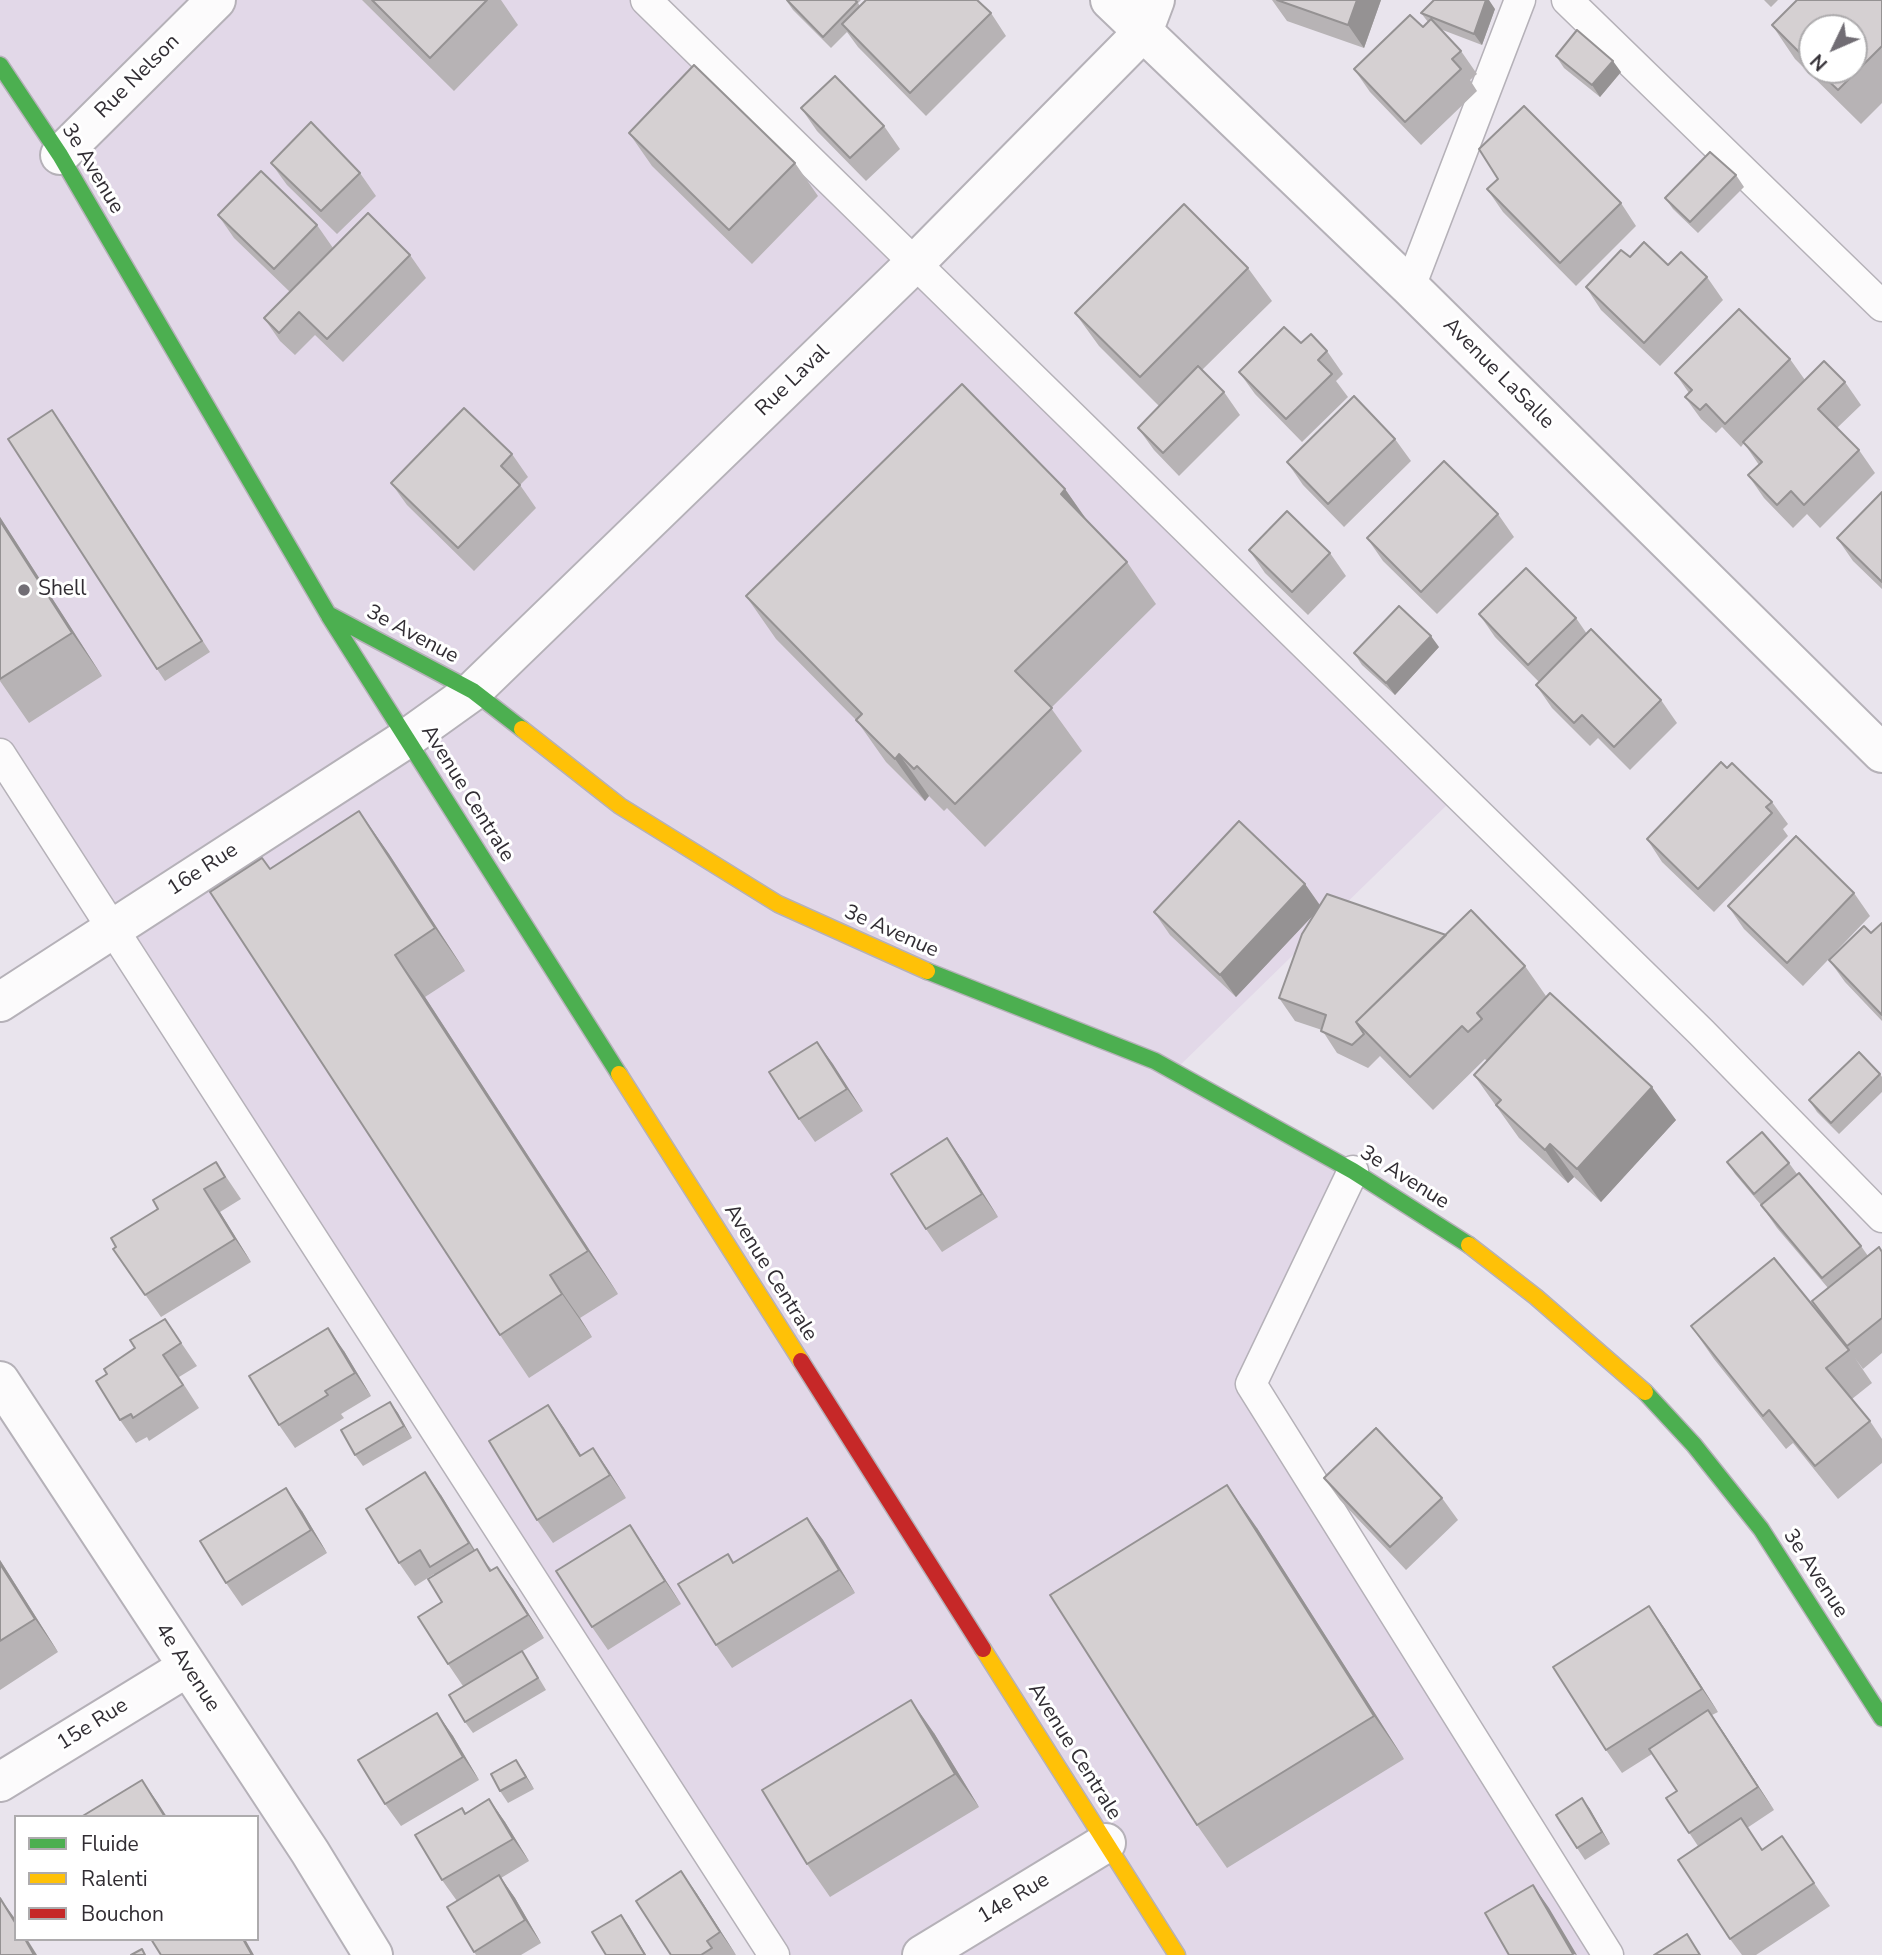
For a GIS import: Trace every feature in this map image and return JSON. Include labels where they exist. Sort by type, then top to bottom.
[{"type":"main road","name":"3e Avenue","points":[[0,65],[60,155],[328,614],[474,691],[620,806],[778,904],[962,987],[1154,1061],[1353,1171],[1459,1238],[1536,1297],[1634,1381],[1695,1445],[1760,1530],[1882,1718]]},
{"type":"main road","name":"Avenue Centrale","points":[[328,614],[1177,1955]]},
{"type":"street","name":"Rue Nelson","points":[[60,155],[216,0]]},
{"type":"street","name":"Avenue LaSalle","points":[[1110,0],[1149,16],[1410,287],[1882,753]]},
{"type":"street","name":"Rue Laval","points":[[406,738],[474,691],[915,263],[1149,16]]},
{"type":"street","name":"16e Rue","points":[[0,1002],[406,738]]},
{"type":"street","name":"4e Avenue","points":[[0,1381],[310,1852],[373,1955]]},
{"type":"street","name":"15e Rue","points":[[0,1782],[187,1668]]},
{"type":"street","name":"14e Rue","points":[[922,1955],[1106,1843]]},
{"type":"lane","points":[[646,0],[1701,1032],[1882,1217]]},
{"type":"lane","points":[[1410,287],[1520,0]]},
{"type":"lane","points":[[1566,0],[1882,306]]},
{"type":"lane","points":[[0,754],[774,1955]]},
{"type":"lane","points":[[1353,1171],[1251,1384],[1608,1955]]},
{"type":"shaded area","points":[[0,0],[634,0],[1452,800],[1168,1077],[1347,1175],[1239,1376],[1602,1955],[755,1955],[362,1332],[0,771]]},
{"type":"building","points":[[372,0],[487,0],[430,58]]},
{"type":"building","points":[[787,0],[855,0],[857,2],[823,37]]},
{"type":"building","points":[[866,0],[977,0],[991,13],[910,93],[842,24]]},
{"type":"building","points":[[1277,0],[1357,0],[1348,25]]},
{"type":"building","points":[[1434,0],[1486,0],[1474,34],[1421,13]]},
{"type":"building","points":[[1797,0],[1882,0],[1882,46],[1868,60],[1868,14],[1798,14],[1798,51],[1772,25]]},
{"type":"building","points":[[1410,15],[1423,27],[1431,19],[1461,51],[1452,59],[1461,69],[1405,122],[1354,69]]},
{"type":"building","points":[[1577,30],[1613,61],[1592,85],[1556,56]]},
{"type":"building","points":[[694,65],[795,163],[729,230],[629,133]]},
{"type":"building","points":[[835,76],[884,126],[850,158],[801,108]]},
{"type":"building","points":[[1832,84],[1844,84],[1838,90]]},
{"type":"building","points":[[1524,106],[1621,203],[1560,263],[1487,189],[1498,179],[1479,149]]},
{"type":"building","points":[[311,122],[360,173],[321,211],[271,163]]},
{"type":"building","points":[[1710,152],[1736,175],[1690,222],[1665,198]]},
{"type":"building","points":[[261,171],[317,225],[274,269],[218,215]]},
{"type":"building","points":[[1184,204],[1248,268],[1140,377],[1075,313]]},
{"type":"building","points":[[368,213],[410,255],[327,339],[299,312],[279,333],[264,318]]},
{"type":"building","points":[[1644,242],[1668,265],[1681,252],[1707,277],[1644,343],[1586,287],[1621,250],[1630,257]]},
{"type":"building","points":[[1739,309],[1790,359],[1725,424],[1706,404],[1700,410],[1685,397],[1692,390],[1675,373]]},
{"type":"building","points":[[1284,327],[1301,343],[1311,334],[1327,351],[1318,360],[1332,374],[1286,419],[1239,372]]},
{"type":"building","points":[[1824,361],[1845,382],[1818,409],[1859,450],[1804,505],[1791,491],[1777,505],[1748,475],[1762,462],[1743,442]]},
{"type":"building","points":[[1198,366],[1224,392],[1163,453],[1138,428]]},
{"type":"building","points":[[962,384],[1065,489],[1061,494],[1127,562],[1015,671],[1052,708],[955,804],[917,766],[914,769],[899,754],[895,759],[856,720],[862,714],[746,596]]},
{"type":"building","points":[[1354,396],[1395,439],[1328,504],[1287,462]]},
{"type":"building","points":[[464,408],[512,454],[501,466],[520,485],[458,548],[391,483]]},
{"type":"building","points":[[52,410],[202,641],[157,669],[8,439]]},
{"type":"building","points":[[1444,461],[1498,514],[1421,592],[1367,538]]},
{"type":"building","points":[[1882,492],[1882,582],[1837,538]]},
{"type":"building","points":[[1287,511],[1330,553],[1292,592],[1249,550]]},
{"type":"building","points":[[0,521],[72,633],[0,679]]},
{"type":"building","points":[[1526,568],[1576,618],[1528,665],[1479,614]]},
{"type":"building","points":[[1399,606],[1431,636],[1386,683],[1354,653]]},
{"type":"building","points":[[1591,629],[1661,700],[1614,747],[1582,715],[1574,723],[1536,685]]},
{"type":"building","points":[[1721,762],[1727,768],[1732,763],[1772,802],[1766,807],[1772,813],[1698,889],[1647,839]]},
{"type":"building","points":[[359,811],[435,928],[395,955],[588,1251],[550,1275],[562,1294],[500,1335],[210,892],[262,858],[270,869]]},
{"type":"building","points":[[1239,821],[1305,884],[1220,975],[1154,912]]},
{"type":"building","points":[[1796,836],[1854,893],[1787,963],[1728,906]]},
{"type":"building","points":[[1327,894],[1446,935],[1356,1022],[1364,1034],[1352,1045],[1321,1031],[1326,1015],[1279,998],[1302,934]]},
{"type":"building","points":[[1471,910],[1525,966],[1477,1013],[1482,1019],[1468,1032],[1462,1026],[1410,1077],[1356,1022]]},
{"type":"building","points":[[1882,923],[1882,1015],[1829,960],[1864,926],[1871,933]]},
{"type":"building","points":[[1550,993],[1652,1087],[1577,1169],[1550,1144],[1545,1150],[1496,1105],[1501,1100],[1474,1075]]},
{"type":"building","points":[[817,1042],[847,1089],[799,1119],[769,1072]]},
{"type":"building","points":[[1859,1052],[1880,1074],[1831,1123],[1809,1100]]},
{"type":"building","points":[[1762,1132],[1789,1163],[1754,1194],[1727,1162]]},
{"type":"building","points":[[947,1138],[982,1194],[926,1229],[891,1174]]},
{"type":"building","points":[[216,1162],[225,1177],[204,1189],[235,1239],[145,1295],[113,1249],[116,1247],[111,1238],[158,1209],[153,1200]]},
{"type":"building","points":[[1799,1173],[1861,1246],[1822,1278],[1761,1205]]},
{"type":"building","points":[[1879,1247],[1882,1252],[1882,1318],[1847,1346],[1812,1301]]},
{"type":"building","points":[[1774,1258],[1849,1350],[1826,1368],[1870,1421],[1815,1466],[1769,1410],[1763,1416],[1691,1326]]},
{"type":"building","points":[[165,1319],[181,1343],[163,1355],[183,1385],[133,1418],[131,1414],[120,1420],[96,1381],[107,1374],[104,1369],[135,1348],[130,1340]]},
{"type":"building","points":[[328,1328],[355,1373],[325,1391],[328,1395],[279,1425],[249,1376]]},
{"type":"building","points":[[390,1402],[404,1426],[355,1455],[341,1430]]},
{"type":"building","points":[[548,1405],[580,1456],[593,1448],[610,1475],[537,1520],[489,1441]]},
{"type":"building","points":[[1376,1428],[1442,1498],[1390,1547],[1324,1478]]},
{"type":"building","points":[[425,1472],[469,1543],[430,1567],[420,1550],[399,1563],[366,1509]]},
{"type":"building","points":[[1227,1485],[1374,1716],[1197,1825],[1050,1595]]},
{"type":"building","points":[[286,1488],[311,1530],[226,1583],[200,1541]]},
{"type":"building","points":[[807,1518],[839,1570],[716,1645],[678,1584],[728,1554],[733,1563]]},
{"type":"building","points":[[630,1525],[665,1581],[592,1627],[556,1571]]},
{"type":"building","points":[[477,1549],[490,1571],[497,1567],[528,1615],[448,1664],[418,1617],[442,1602],[428,1579]]},
{"type":"building","points":[[0,1564],[35,1619],[0,1641]]},
{"type":"building","points":[[1649,1606],[1702,1689],[1606,1750],[1553,1667]]},
{"type":"building","points":[[522,1651],[538,1678],[465,1722],[449,1695]]},
{"type":"building","points":[[911,1700],[955,1774],[807,1864],[762,1790]]},
{"type":"building","points":[[1708,1710],[1758,1787],[1689,1833],[1666,1798],[1677,1791],[1649,1749]]},
{"type":"building","points":[[437,1713],[463,1757],[385,1804],[358,1760]]},
{"type":"building","points":[[516,1760],[526,1777],[500,1791],[491,1774]]},
{"type":"building","points":[[142,1780],[164,1815],[84,1815]]},
{"type":"building","points":[[1582,1798],[1602,1832],[1577,1848],[1556,1815]]},
{"type":"building","points":[[489,1799],[513,1839],[442,1880],[415,1835],[462,1808],[465,1814]]},
{"type":"building","points":[[1741,1818],[1762,1850],[1782,1836],[1814,1883],[1730,1939],[1678,1860]]},
{"type":"building","points":[[681,1871],[720,1932],[707,1941],[712,1948],[701,1955],[671,1955],[636,1901]]},
{"type":"building","points":[[499,1875],[525,1920],[474,1952],[447,1907]]},
{"type":"building","points":[[1533,1885],[1572,1955],[1509,1955],[1485,1913]]},
{"type":"building","points":[[0,1898],[14,1921],[14,1941],[26,1941],[34,1955],[0,1955]]},
{"type":"building","points":[[621,1915],[645,1955],[606,1955],[592,1932]]},
{"type":"building","points":[[1687,1934],[1700,1955],[1654,1955]]},
{"type":"building","points":[[152,1941],[244,1941],[252,1955],[161,1955]]},
{"type":"building","points":[[142,1949],[145,1955],[131,1955]]},
{"type":"traffic: fast","points":[[0,65],[60,155],[328,614],[473,691],[522,729]]},
{"type":"traffic: fast","points":[[329,616],[619,1074]]},
{"type":"traffic: fast","points":[[927,971],[1155,1061],[1353,1171],[1469,1245]]},
{"type":"traffic: fast","points":[[1645,1392],[1694,1445],[1761,1529],[1882,1718]]},
{"type":"traffic: slow","points":[[522,729],[620,806],[778,904],[927,971]]},
{"type":"traffic: slow","points":[[619,1074],[801,1361]]},
{"type":"traffic: slow","points":[[1469,1245],[1536,1297],[1645,1392]]},
{"type":"traffic: slow","points":[[983,1649],[1177,1955]]},
{"type":"traffic: jam","points":[[801,1361],[983,1649]]},
{"type":"place","name":"Shell","points":[[24,590]]}]
